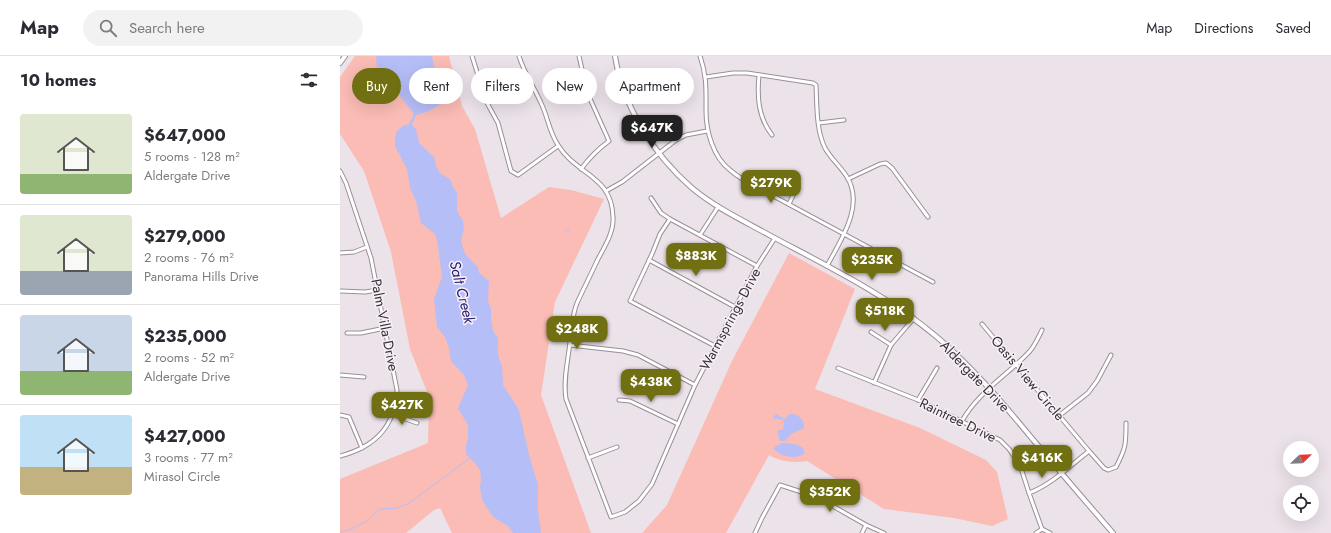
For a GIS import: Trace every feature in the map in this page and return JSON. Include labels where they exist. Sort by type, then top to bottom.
[{"type":"street","points":[[340,63],[345,56]]},
{"type":"street","points":[[472,56],[486,101],[498,123],[509,166],[512,171],[518,175],[558,146]]},
{"type":"street","points":[[519,56],[525,72],[541,103],[552,135],[558,146],[569,160],[598,180],[606,191],[613,216],[611,232],[574,312],[565,376],[565,391],[566,400],[588,458],[617,448]]},
{"type":"street","points":[[579,56],[587,92],[609,141],[598,148],[591,155],[582,169]]},
{"type":"street","name":"Aldergate Drive","points":[[615,56],[629,102],[639,122],[658,153],[693,188],[718,207],[872,290],[914,318],[965,362],[989,388],[1112,533]]},
{"type":"street","points":[[700,56],[706,77],[707,131],[720,158],[728,170],[933,282]]},
{"type":"street","points":[[706,77],[733,73],[747,73],[813,82],[816,85],[821,136],[830,157],[848,179],[852,191],[853,206],[848,223],[827,266]]},
{"type":"street","points":[[759,75],[758,87],[760,110],[764,123],[772,135]]},
{"type":"street","points":[[819,123],[844,120]]},
{"type":"street","points":[[606,191],[622,182],[676,140],[686,135],[707,131]]},
{"type":"street","points":[[848,179],[880,164],[886,163],[892,168],[928,217]]},
{"type":"street","name":"Palm Villa Drive","points":[[340,171],[346,183],[371,258],[396,381],[396,400],[392,414],[382,433],[362,448],[340,456]]},
{"type":"street","points":[[789,204],[796,189]]},
{"type":"street","points":[[652,198],[661,213],[670,219],[757,266]]},
{"type":"street","points":[[700,235],[718,207]]},
{"type":"street","points":[[670,219],[660,234],[630,300],[715,346]]},
{"type":"street","name":"Warmsprings Drive","points":[[588,458],[611,517],[625,512],[639,502],[652,484],[678,424],[715,346],[757,266],[775,238]]},
{"type":"street","points":[[340,253],[354,252],[367,247]]},
{"type":"street","points":[[649,260],[736,307]]},
{"type":"street","points":[[340,291],[365,292],[378,290]]},
{"type":"street","points":[[874,383],[891,345],[914,318]]},
{"type":"street","name":"Oasis View Circle","points":[[982,324],[1089,451],[1104,468],[1108,470],[1116,467],[1125,450],[1126,423]]},
{"type":"street","points":[[347,332],[361,332],[385,328]]},
{"type":"street","points":[[962,420],[968,410],[989,388],[1032,350],[1042,330]]},
{"type":"street","points":[[871,332],[891,345]]},
{"type":"street","points":[[570,345],[623,351],[638,355],[696,385]]},
{"type":"street","points":[[1060,415],[1088,393],[1098,381],[1111,355]]},
{"type":"street","name":"Raintree Drive","points":[[838,368],[918,400],[962,420],[1000,440],[1009,449],[1020,465],[1042,529]]},
{"type":"street","points":[[918,400],[937,368]]},
{"type":"street","points":[[340,375],[364,377]]},
{"type":"street","points":[[619,400],[630,401],[678,424]]},
{"type":"street","points":[[392,414],[417,423]]},
{"type":"street","points":[[340,415],[349,417],[362,448]]},
{"type":"street","points":[[1029,494],[1047,485],[1089,451]]},
{"type":"street","points":[[756,533],[762,518],[780,485],[817,497],[866,525],[884,533]]},
{"type":"street","points":[[862,533],[866,525]]},
{"type":"street","points":[[1036,533],[1042,529],[1050,533]]},
{"type":"shaded area","points":[[355,56],[449,56],[452,68],[409,68],[409,104],[461,104],[475,129],[501,218],[549,187],[571,190],[604,199],[555,302],[541,395],[591,533],[452,533],[440,508],[434,510],[406,533],[340,533],[340,479],[428,443],[429,397],[410,349],[391,252],[364,171],[340,134],[340,77]]},
{"type":"shaded area","points":[[789,253],[855,289],[815,389],[920,428],[986,460],[997,472],[1008,519],[992,526],[954,518],[884,509],[807,461],[787,461],[769,455],[726,533],[642,533],[667,505],[732,361]]},
{"type":"water","name":"Salt Creek","points":[[376,56],[432,56],[435,68],[409,68],[409,104],[440,104],[429,111],[416,115],[412,125],[416,129],[419,143],[434,157],[436,166],[440,173],[451,180],[457,193],[457,211],[463,221],[464,228],[461,241],[464,251],[478,267],[479,273],[489,281],[488,301],[491,309],[493,331],[498,338],[498,352],[502,366],[503,385],[519,410],[530,459],[538,484],[538,510],[541,533],[513,533],[508,526],[493,517],[482,500],[480,470],[466,454],[468,425],[458,408],[468,385],[464,375],[451,361],[449,348],[445,337],[437,327],[434,299],[442,277],[437,239],[435,234],[421,223],[416,201],[410,188],[407,169],[395,146],[397,131],[403,126],[409,124],[414,114],[401,97],[401,68],[377,68]]},
{"type":"water","points":[[777,414],[783,418],[783,420],[775,418],[775,420],[773,418]]},
{"type":"water","points":[[790,414],[796,415],[802,420],[804,428],[791,434],[785,441],[780,441],[777,431],[783,429],[783,420]]},
{"type":"water","points":[[781,443],[795,444],[802,447],[805,453],[794,457],[785,456],[774,449],[775,446]]},
{"type":"waterway","points":[[565,231],[569,230]]},
{"type":"waterway","points":[[340,532],[349,530],[367,521],[380,509],[397,508],[408,504],[470,458]]}]
